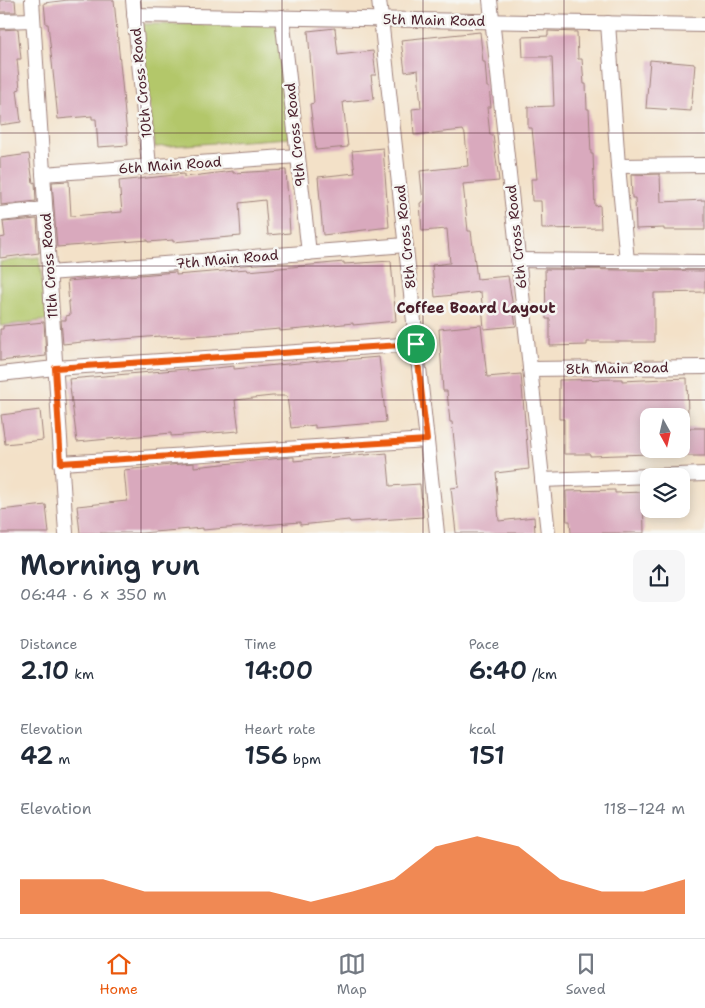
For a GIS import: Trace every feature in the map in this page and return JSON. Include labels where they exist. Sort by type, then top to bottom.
[{"type":"street","name":"11th Cross Road","points":[[32,0],[66,533]]},
{"type":"street","name":"10th Cross Road","points":[[133,0],[149,166]]},
{"type":"street","name":"8th Cross Road","points":[[379,0],[437,533]]},
{"type":"street","name":"6th Cross Road","points":[[490,0],[548,533]]},
{"type":"street","name":"5th Main Road","points":[[134,15],[705,24]]},
{"type":"street","name":"9th Cross Road","points":[[282,17],[308,253]]},
{"type":"street","points":[[0,21],[33,20]]},
{"type":"street","points":[[608,23],[627,261]]},
{"type":"street","name":"6th Main Road","points":[[43,174],[298,156]]},
{"type":"street","points":[[618,166],[705,165]]},
{"type":"street","points":[[0,214],[45,209]]},
{"type":"street","name":"7th Main Road","points":[[49,273],[406,245]]},
{"type":"street","points":[[518,260],[705,262]]},
{"type":"street","points":[[0,374],[55,368],[416,344]]},
{"type":"street","name":"8th Main Road","points":[[530,369],[705,367]]},
{"type":"street","points":[[61,463],[427,440]]},
{"type":"street","points":[[542,480],[705,474]]},
{"type":"green space","points":[[140,24],[277,25],[289,138],[155,147]]},
{"type":"green space","points":[[39,257],[47,320],[0,326],[0,262]]},
{"type":"building","points":[[0,0],[15,0],[16,12],[0,12]]},
{"type":"building","points":[[68,0],[114,0],[128,145],[98,147],[96,119],[92,119],[92,116],[58,119],[44,3]]},
{"type":"building","points":[[335,28],[338,55],[373,51],[376,75],[371,75],[374,99],[343,102],[348,147],[316,150],[310,104],[314,103],[308,31]]},
{"type":"building","points":[[18,29],[21,59],[17,59],[20,89],[17,90],[21,122],[0,125],[0,30]]},
{"type":"building","points":[[548,31],[577,32],[578,59],[582,59],[587,109],[589,109],[595,206],[600,205],[601,228],[542,229],[541,201],[532,201],[531,179],[537,179],[532,128],[528,128],[528,107],[554,106],[552,57],[523,57],[522,37],[548,36]]},
{"type":"building","points":[[480,32],[491,107],[487,107],[490,135],[493,135],[499,181],[463,184],[468,231],[471,231],[477,279],[508,276],[516,326],[484,329],[481,292],[435,297],[432,265],[450,263],[447,229],[422,231],[420,203],[423,202],[420,171],[468,166],[465,134],[463,130],[414,135],[412,109],[421,108],[418,70],[405,72],[401,40]]},
{"type":"building","points":[[650,60],[695,64],[691,111],[646,108]]},
{"type":"building","points":[[383,148],[389,227],[323,235],[318,177],[355,173],[352,151]]},
{"type":"building","points":[[29,154],[33,183],[35,182],[36,201],[1,205],[0,158]]},
{"type":"building","points":[[286,170],[290,233],[268,235],[265,200],[239,203],[241,236],[173,242],[173,240],[148,242],[148,240],[57,247],[52,182],[69,181],[71,216],[122,212],[119,181],[184,174],[184,177],[233,171],[233,173]]},
{"type":"building","points":[[660,174],[661,202],[705,200],[705,230],[636,229],[635,198],[632,198],[631,175]]},
{"type":"building","points":[[37,219],[39,253],[0,258],[0,238],[5,237],[3,222]]},
{"type":"building","points":[[391,261],[396,321],[353,325],[353,323],[280,331],[280,329],[209,335],[160,336],[63,344],[61,320],[66,320],[66,316],[70,315],[67,281],[176,272],[176,275],[247,269],[248,271],[344,262],[344,264]]},
{"type":"building","points":[[545,269],[705,271],[705,292],[654,293],[654,342],[587,342],[587,345],[550,346],[550,319],[546,319]]},
{"type":"building","points":[[44,322],[46,356],[0,361],[0,329],[3,329],[3,326]]},
{"type":"building","points":[[481,325],[487,377],[521,374],[529,469],[496,473],[499,521],[534,517],[535,533],[456,533],[451,488],[459,487],[447,391],[443,391],[439,329]]},
{"type":"building","points":[[379,357],[386,422],[315,428],[315,425],[291,428],[287,396],[272,396],[235,400],[239,431],[171,436],[171,433],[77,442],[69,379],[234,366],[234,369]]},
{"type":"building","points":[[687,378],[688,408],[640,408],[640,454],[590,456],[590,454],[564,454],[564,419],[559,419],[559,380],[622,379],[622,381]]},
{"type":"building","points":[[40,410],[43,440],[5,444],[1,415]]},
{"type":"building","points":[[690,428],[705,428],[705,456],[690,456]]},
{"type":"building","points":[[387,453],[390,486],[420,484],[423,517],[350,522],[349,520],[300,525],[300,522],[141,533],[80,533],[77,506],[127,501],[124,470],[194,463],[194,467],[292,457],[294,457],[294,461]]},
{"type":"building","points":[[615,490],[615,493],[640,492],[640,518],[644,518],[644,533],[571,533],[570,521],[567,521],[566,491]]},
{"type":"building","points":[[46,505],[49,533],[0,533],[0,510]]},
{"type":"district","name":"Coffee Board Layout","points":[[476,308]]},
{"type":"route","points":[[416,344],[427,440],[61,463],[55,368],[416,344]]}]
